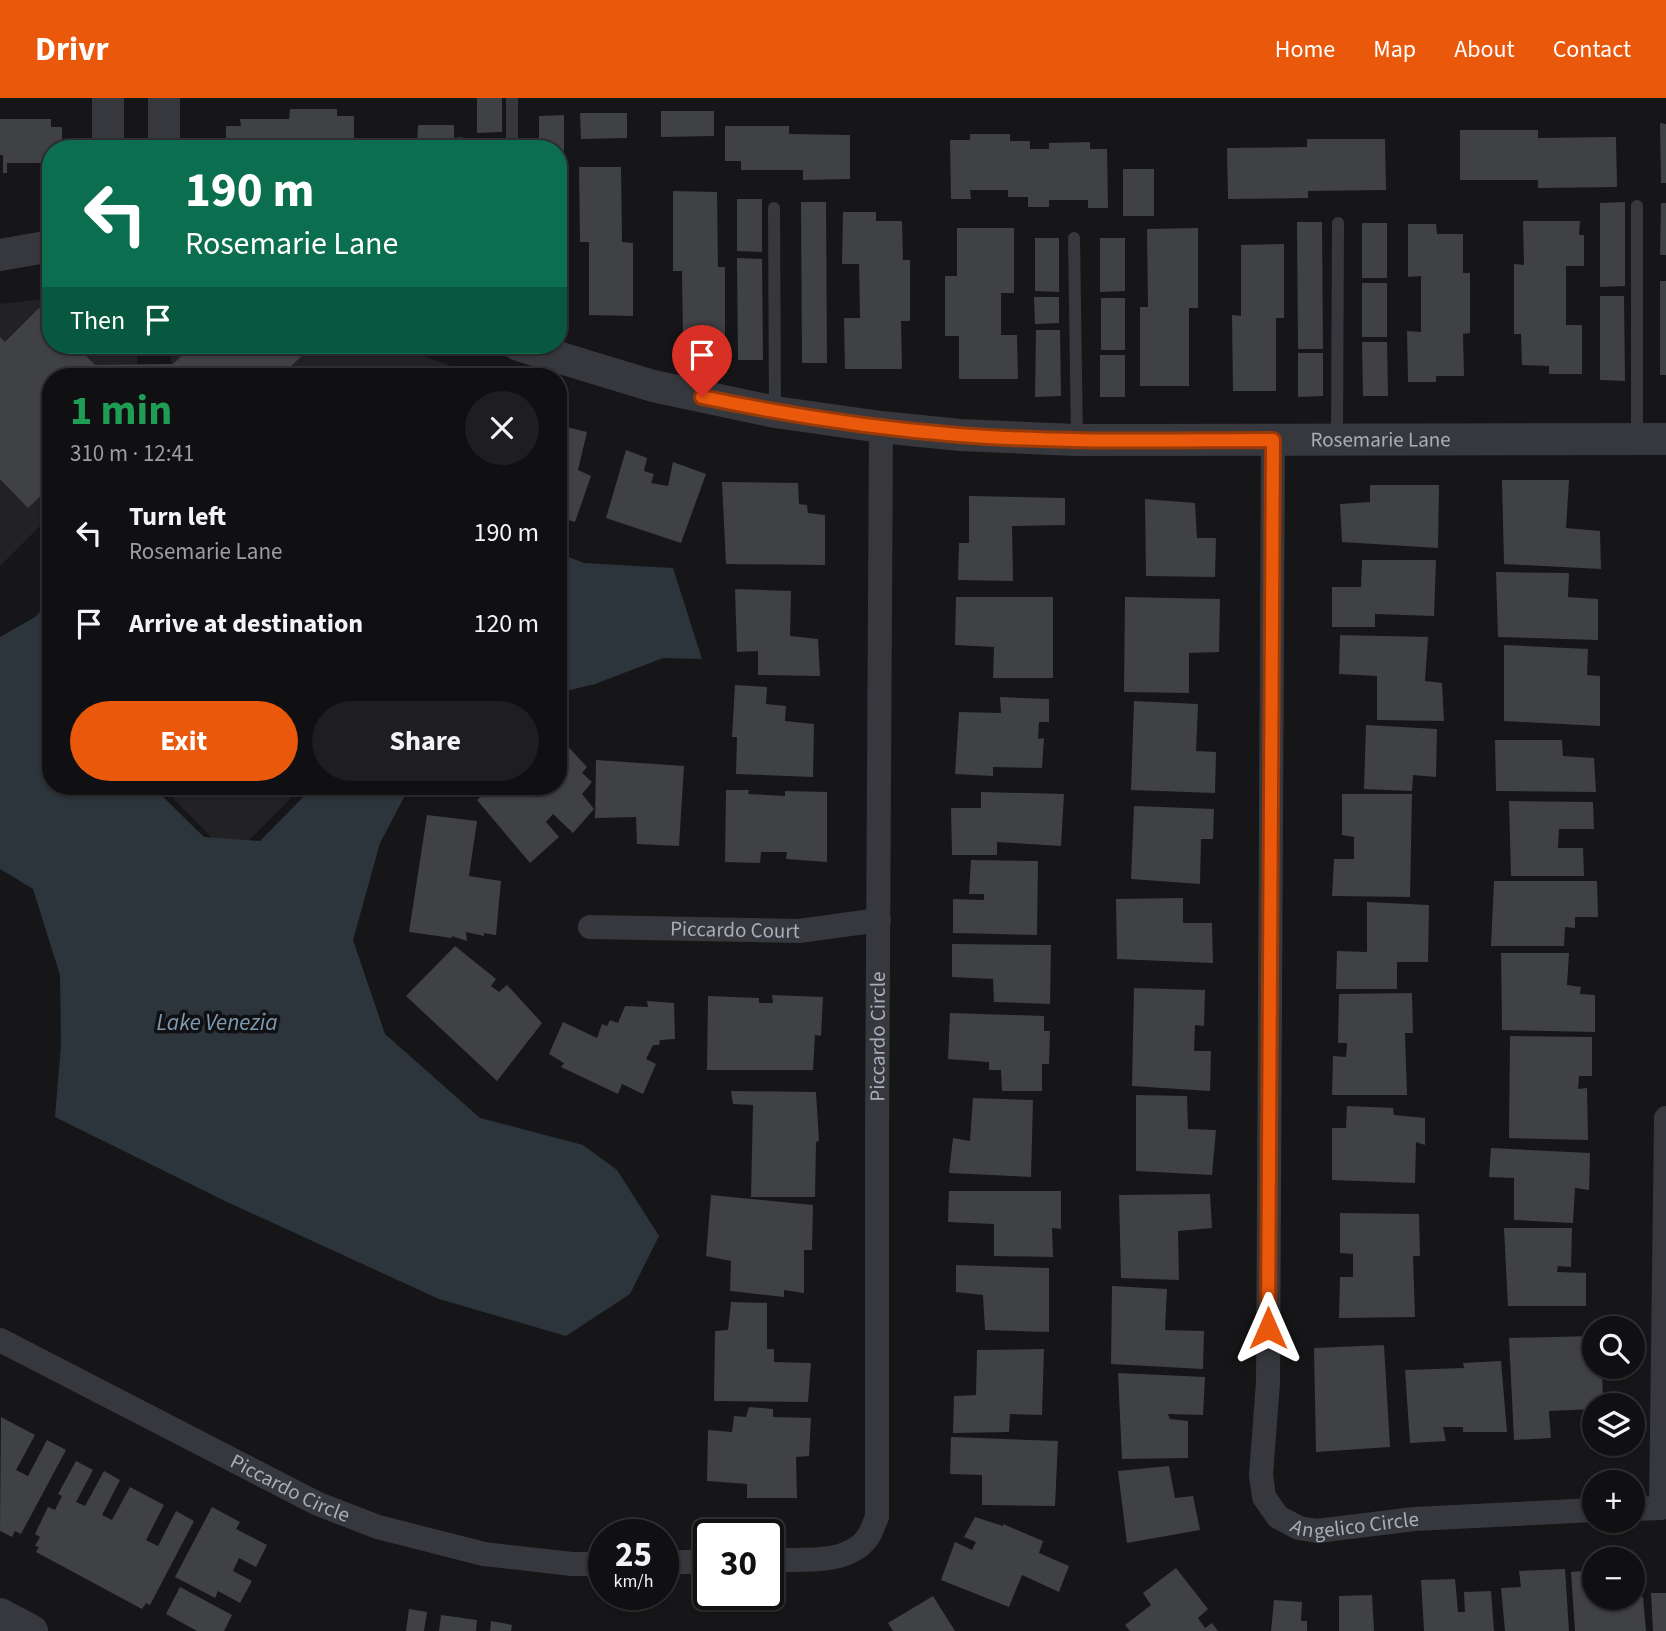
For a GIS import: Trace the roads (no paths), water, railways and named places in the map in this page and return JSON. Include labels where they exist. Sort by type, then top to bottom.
[{"type":"street","points":[[107,140],[108,98]]},
{"type":"street","points":[[164,98],[164,140]]},
{"type":"street","points":[[0,255],[42,248]]},
{"type":"street","name":"Rosemarie Lane","points":[[548,354],[653,386],[775,412],[960,435],[1077,440],[1651,439]]},
{"type":"street","name":"Piccardo Circle","points":[[784,1560],[834,1558],[854,1550],[867,1538],[877,1517],[881,427]]},
{"type":"street","name":"Angelico Circle","points":[[1273,440],[1268,1382],[1261,1475],[1264,1497],[1278,1517],[1299,1528],[1317,1531],[1413,1519],[1582,1511]]},
{"type":"street","name":"Piccardo Court","points":[[590,928],[799,930],[879,920]]},
{"type":"street","points":[[1645,1509],[1664,1508],[1666,1118]]},
{"type":"street","name":"Piccardo Circle","points":[[0,1340],[318,1504],[378,1527],[484,1554],[588,1564]]},
{"type":"street","points":[[0,1614],[32,1631]]},
{"type":"lane","points":[[512,98],[512,140]]},
{"type":"lane","points":[[1637,206],[1651,439]]},
{"type":"lane","points":[[774,208],[775,412]]},
{"type":"lane","points":[[1338,223],[1338,440]]},
{"type":"lane","points":[[1074,238],[1077,440]]},
{"type":"water","points":[[567,556],[584,563],[673,568],[702,659],[663,658],[595,684],[567,691]]},
{"type":"water","name":"Lake Venezia","points":[[42,610],[42,795],[161,795],[204,837],[260,841],[305,795],[405,795],[380,843],[353,940],[385,1034],[480,1118],[583,1145],[617,1170],[659,1236],[630,1294],[566,1336],[439,1299],[227,1202],[55,1117],[61,1045],[60,975],[33,889],[0,869],[0,637],[35,617]]}]
